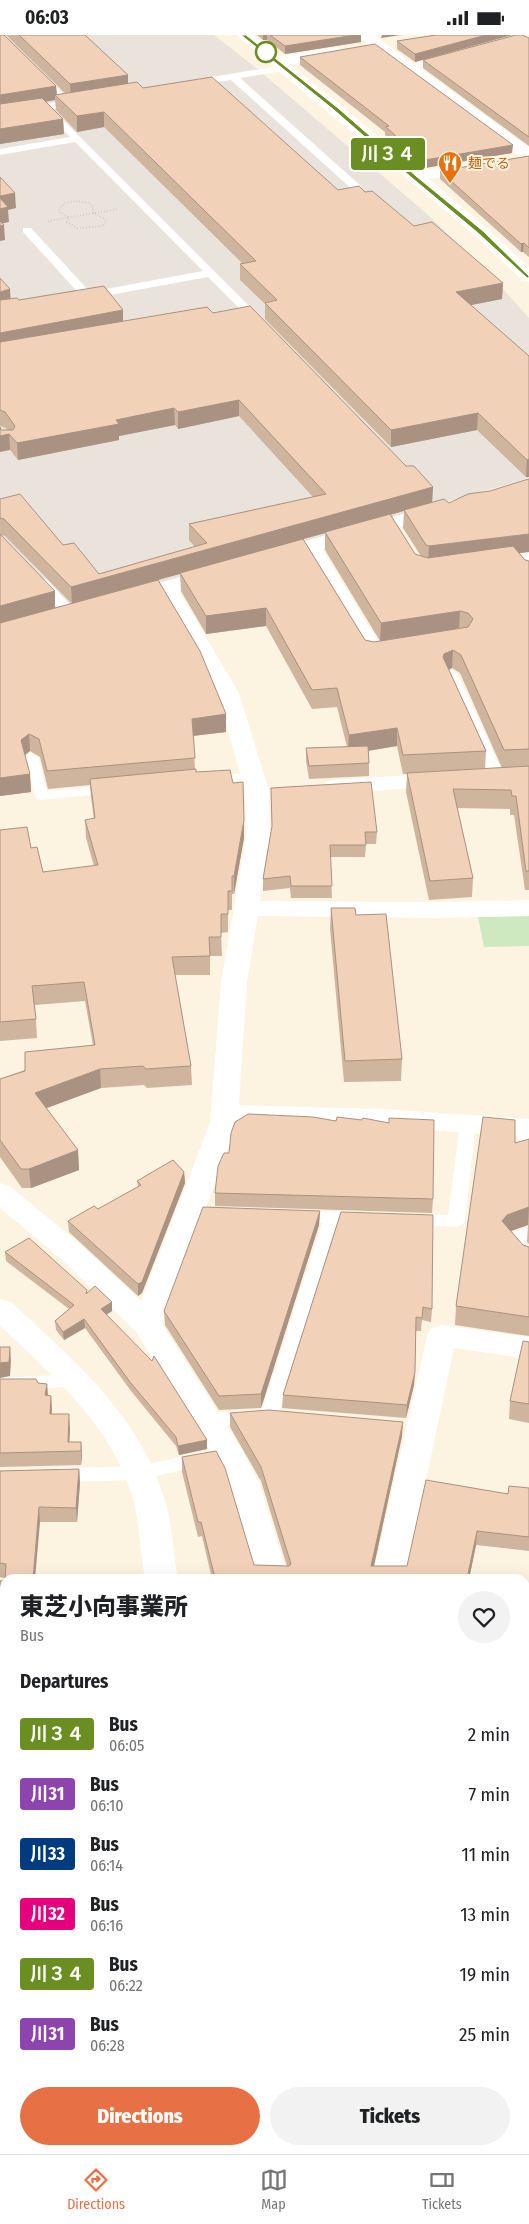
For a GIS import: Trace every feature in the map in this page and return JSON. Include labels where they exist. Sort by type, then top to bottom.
[{"type":"street","points":[[244,35],[336,109],[481,232],[529,277]]},
{"type":"street","points":[[282,65],[358,45],[378,46],[396,43]]},
{"type":"street","points":[[378,46],[529,156]]},
{"type":"street","points":[[510,160],[529,156]]},
{"type":"street","points":[[414,177],[490,164]]},
{"type":"street","points":[[81,611],[310,547],[397,531],[456,505]]},
{"type":"street","points":[[310,547],[373,651],[421,643]]},
{"type":"street","points":[[147,1324],[200,1214],[224,1123],[234,982],[258,838],[262,786],[228,693],[166,588]]},
{"type":"street","points":[[315,788],[510,777]]},
{"type":"street","points":[[246,908],[438,910],[529,908]]},
{"type":"street","points":[[225,1114],[289,1111],[468,1123],[525,1131]]},
{"type":"street","points":[[0,1193],[70,1251],[147,1324],[230,1456],[244,1482],[272,1574]]},
{"type":"street","points":[[0,1309],[95,1400],[126,1443],[150,1503],[156,1557],[161,1574]]},
{"type":"street","points":[[389,1574],[411,1428],[442,1336],[529,1349]]},
{"type":"lane","points":[[409,67],[457,55]]},
{"type":"lane","points":[[187,84],[234,77],[282,65]]},
{"type":"lane","points":[[34,70],[72,102],[40,108],[78,139],[211,273],[241,309],[266,329]]},
{"type":"lane","points":[[234,77],[358,189]]},
{"type":"lane","points":[[0,151],[78,139]]},
{"type":"lane","points":[[27,230],[82,297],[211,273]]},
{"type":"lane","points":[[517,558],[529,574]]},
{"type":"lane","points":[[32,573],[81,611]]},
{"type":"lane","points":[[451,674],[510,777]]},
{"type":"lane","points":[[31,757],[41,796],[128,788]]},
{"type":"lane","points":[[195,782],[262,786]]},
{"type":"lane","points":[[399,1219],[456,1221],[468,1123]]},
{"type":"lane","points":[[285,1216],[380,1219]]},
{"type":"lane","points":[[269,1417],[332,1217]]},
{"type":"lane","points":[[529,1233],[512,1239],[529,1258]]},
{"type":"lane","points":[[0,1385],[76,1381]]},
{"type":"lane","points":[[207,1420],[288,1418]]},
{"type":"lane","points":[[38,1475],[139,1473],[198,1459],[230,1456]]},
{"type":"path","points":[[69,218],[60,212],[59,209],[65,203],[76,201],[89,203],[93,207],[93,213]]},
{"type":"path","points":[[42,222],[144,205]]},
{"type":"path","points":[[69,218],[67,222],[77,228],[103,226],[106,222],[105,219],[93,213]]},
{"type":"shaded area","points":[[0,35],[214,35],[255,67],[426,213],[496,281],[529,318],[529,478],[0,629]]},
{"type":"green space","points":[[529,915],[529,946],[484,947],[478,917]]},
{"type":"building","points":[[0,35],[4,35],[56,86],[0,95]]},
{"type":"building","points":[[19,35],[85,35],[128,75],[70,84]]},
{"type":"building","points":[[270,35],[355,35],[285,46]]},
{"type":"building","points":[[436,35],[486,35],[415,54],[397,41]]},
{"type":"building","points":[[516,35],[529,38],[529,137],[423,60]]},
{"type":"building","points":[[375,44],[513,145],[425,160],[386,127],[389,126],[300,57]]},
{"type":"building","points":[[212,77],[338,190],[359,186],[365,192],[372,191],[414,226],[432,222],[503,283],[456,292],[529,356],[529,459],[527,460],[478,413],[391,430],[265,303],[277,300],[240,264],[256,261],[104,112],[77,116],[55,95],[137,82],[143,88]]},
{"type":"building","points":[[42,98],[63,119],[0,129],[0,104]]},
{"type":"building","points":[[529,156],[529,248],[524,243],[521,244],[440,171]]},
{"type":"building","points":[[0,177],[15,193],[0,196]]},
{"type":"building","points":[[0,198],[8,207],[0,209]]},
{"type":"building","points":[[0,278],[10,289],[0,292]]},
{"type":"building","points":[[104,286],[123,310],[0,333],[0,300],[17,298],[19,300]]},
{"type":"building","points":[[250,306],[406,466],[414,466],[433,487],[71,587],[4,519],[0,518],[0,499],[20,494],[63,545],[74,543],[99,574],[207,543],[189,524],[326,494],[239,400],[178,412],[174,408],[116,420],[119,424],[17,443],[9,434],[0,436],[0,427],[1,430],[13,430],[15,426],[5,412],[0,410],[0,342],[207,307],[213,313]]},
{"type":"building","points":[[529,479],[529,534],[429,546],[426,545],[404,510],[444,499],[449,503],[468,494],[490,491]]},
{"type":"building","points":[[390,514],[415,554],[428,558],[513,546],[525,560],[529,561],[529,749],[504,750],[461,655],[453,650],[444,654],[443,657],[486,751],[403,755],[397,728],[349,735],[337,688],[312,690],[266,608],[206,616],[180,573],[303,539],[365,640],[374,642],[468,627],[473,619],[468,613],[460,611],[381,623],[325,532]]},
{"type":"building","points":[[0,534],[55,591],[0,606]]},
{"type":"building","points":[[158,580],[200,651],[226,714],[192,719],[195,758],[47,771],[39,739],[29,734],[21,740],[30,774],[0,778],[0,623]]},
{"type":"building","points":[[368,746],[369,763],[309,766],[306,748]]},
{"type":"building","points":[[529,766],[529,871],[526,871],[516,796],[512,796],[511,790],[453,789],[473,878],[430,881],[407,773]]},
{"type":"building","points":[[196,769],[196,772],[230,770],[233,783],[243,782],[244,820],[234,876],[232,876],[232,891],[228,891],[228,914],[221,914],[221,937],[209,937],[210,956],[172,957],[191,1066],[146,1069],[143,1066],[100,1069],[35,1093],[78,1150],[29,1169],[21,1169],[0,1140],[0,1079],[25,1071],[25,1052],[95,1045],[84,982],[32,986],[36,1019],[0,1022],[0,830],[27,827],[31,848],[37,847],[43,872],[98,865],[85,820],[95,818],[90,779]]},
{"type":"building","points":[[371,782],[377,832],[365,832],[366,845],[330,845],[332,886],[291,886],[290,876],[263,879],[272,826],[271,788]]},
{"type":"building","points":[[331,908],[355,908],[356,915],[386,914],[402,1059],[345,1061]]},
{"type":"building","points":[[248,1114],[313,1117],[336,1121],[337,1117],[362,1120],[363,1118],[389,1123],[389,1118],[434,1120],[433,1199],[215,1193],[218,1166],[224,1153],[229,1153],[231,1133],[235,1122]]},
{"type":"building","points":[[483,1117],[515,1120],[515,1143],[529,1139],[529,1207],[507,1215],[502,1221],[523,1245],[529,1247],[529,1317],[456,1306]]},
{"type":"building","points":[[173,1160],[184,1172],[142,1282],[138,1284],[68,1221],[94,1206],[98,1209],[141,1185],[137,1181]]},
{"type":"building","points":[[203,1207],[320,1211],[261,1394],[219,1396],[164,1311]]},
{"type":"building","points":[[341,1212],[433,1215],[432,1309],[423,1307],[422,1318],[416,1317],[415,1372],[407,1405],[283,1395]]},
{"type":"building","points":[[29,1238],[87,1290],[86,1294],[95,1286],[112,1302],[101,1309],[152,1361],[154,1356],[207,1440],[178,1446],[176,1437],[130,1382],[84,1319],[63,1332],[55,1321],[74,1305],[5,1252]]},
{"type":"building","points":[[523,1341],[529,1342],[529,1404],[510,1401]]},
{"type":"building","points":[[0,1347],[10,1347],[9,1362],[0,1363]]},
{"type":"building","points":[[0,1379],[36,1379],[38,1383],[47,1384],[45,1395],[51,1396],[50,1414],[69,1414],[68,1442],[81,1442],[81,1451],[0,1453]]},
{"type":"building","points":[[269,1410],[403,1422],[371,1566],[407,1566],[426,1480],[508,1494],[509,1486],[529,1488],[529,1537],[477,1531],[468,1574],[214,1574],[201,1522],[198,1522],[182,1457],[216,1451],[225,1468],[254,1565],[289,1566],[291,1564],[261,1467],[230,1413]]},
{"type":"building","points":[[79,1469],[76,1508],[39,1507],[33,1574],[5,1574],[6,1564],[0,1563],[0,1471]]},
{"type":"bus line","name":"川３４","points":[[244,35],[336,109],[481,232],[529,277]]},
{"type":"place","name":"麺でる","points":[[450,184]]}]
